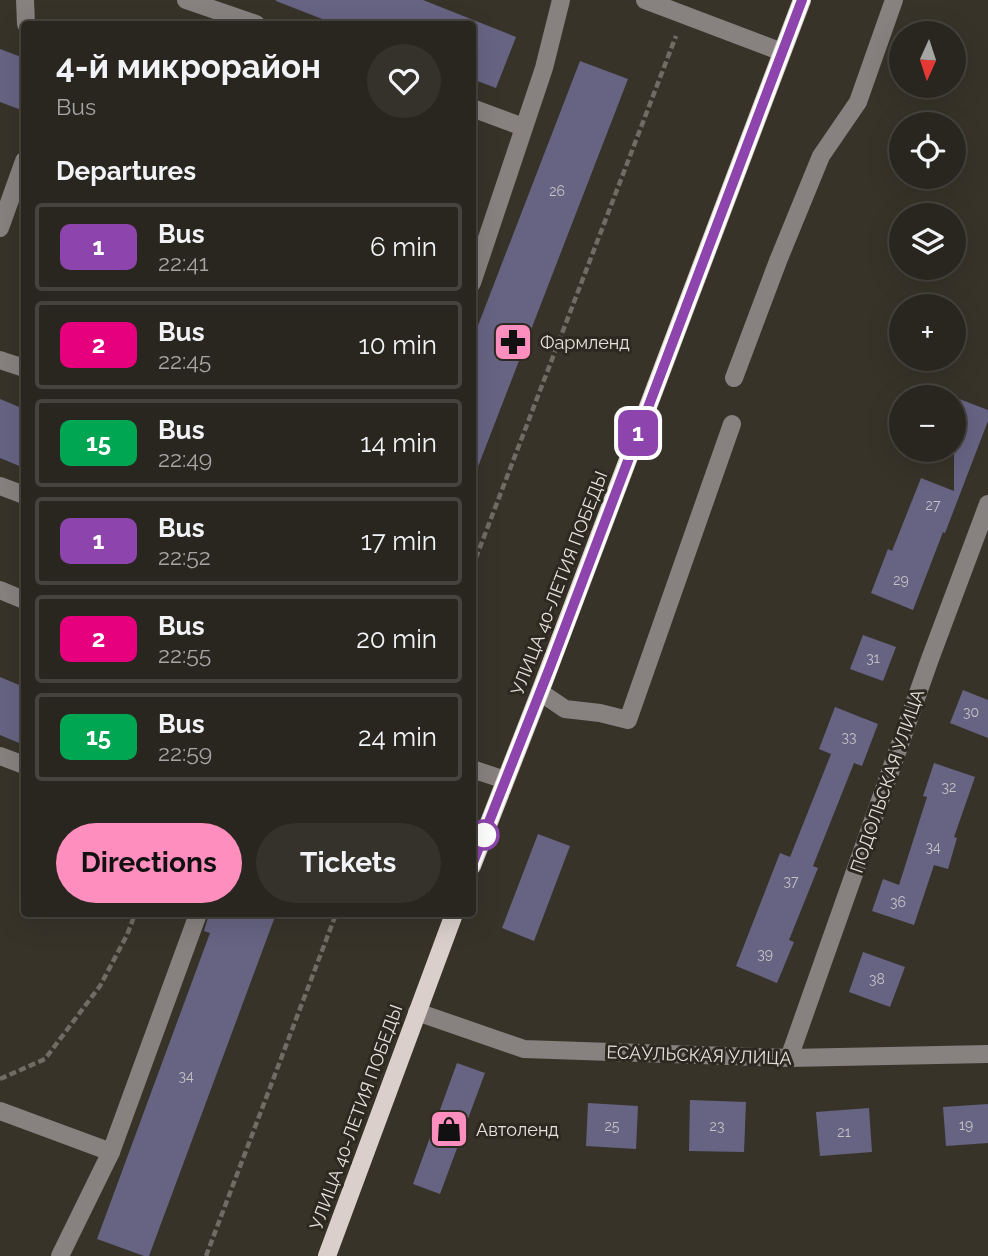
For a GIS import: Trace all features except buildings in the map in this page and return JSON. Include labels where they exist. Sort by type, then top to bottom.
[{"type":"main road","name":"УЛИЦА 40-ЛЕТИЯ ПОБЕДЫ","points":[[476,856],[802,0]]},
{"type":"main road","name":"УЛИЦА 40-ЛЕТИЯ ПОБЕДЫ","points":[[327,1256],[453,917]]},
{"type":"street","points":[[25,0],[26,21]]},
{"type":"street","points":[[186,0],[247,21]]},
{"type":"street","points":[[476,271],[544,68],[561,0]]},
{"type":"street","points":[[645,0],[782,52]]},
{"type":"street","points":[[734,378],[821,156],[858,102],[894,0]]},
{"type":"street","points":[[476,109],[523,127]]},
{"type":"street","points":[[0,228],[21,170]]},
{"type":"street","points":[[0,360],[21,368]]},
{"type":"street","points":[[540,692],[565,709],[628,720],[732,424]]},
{"type":"street","points":[[0,486],[21,494]]},
{"type":"street","name":"ПОДОЛЬСКАЯ УЛИЦА","points":[[789,1058],[930,659],[988,504]]},
{"type":"street","points":[[0,590],[21,599]]},
{"type":"street","points":[[0,756],[21,764]]},
{"type":"street","points":[[476,770],[505,780]]},
{"type":"street","points":[[60,1256],[111,1152],[197,917]]},
{"type":"street","name":"ЕСАУЛЬСКАЯ УЛИЦА","points":[[417,1012],[524,1049],[789,1058],[988,1054]]},
{"type":"street","points":[[0,1111],[111,1152]]},
{"type":"path","points":[[476,558],[684,15]]},
{"type":"path","points":[[0,1079],[46,1059],[100,986],[134,917]]},
{"type":"path","points":[[205,1256],[335,917]]},
{"type":"bus line","name":"1","points":[[476,855],[550,667],[802,0]]},
{"type":"place","name":"Фармленд","points":[[513,342]]},
{"type":"place","name":"Автоленд","points":[[449,1129]]}]
